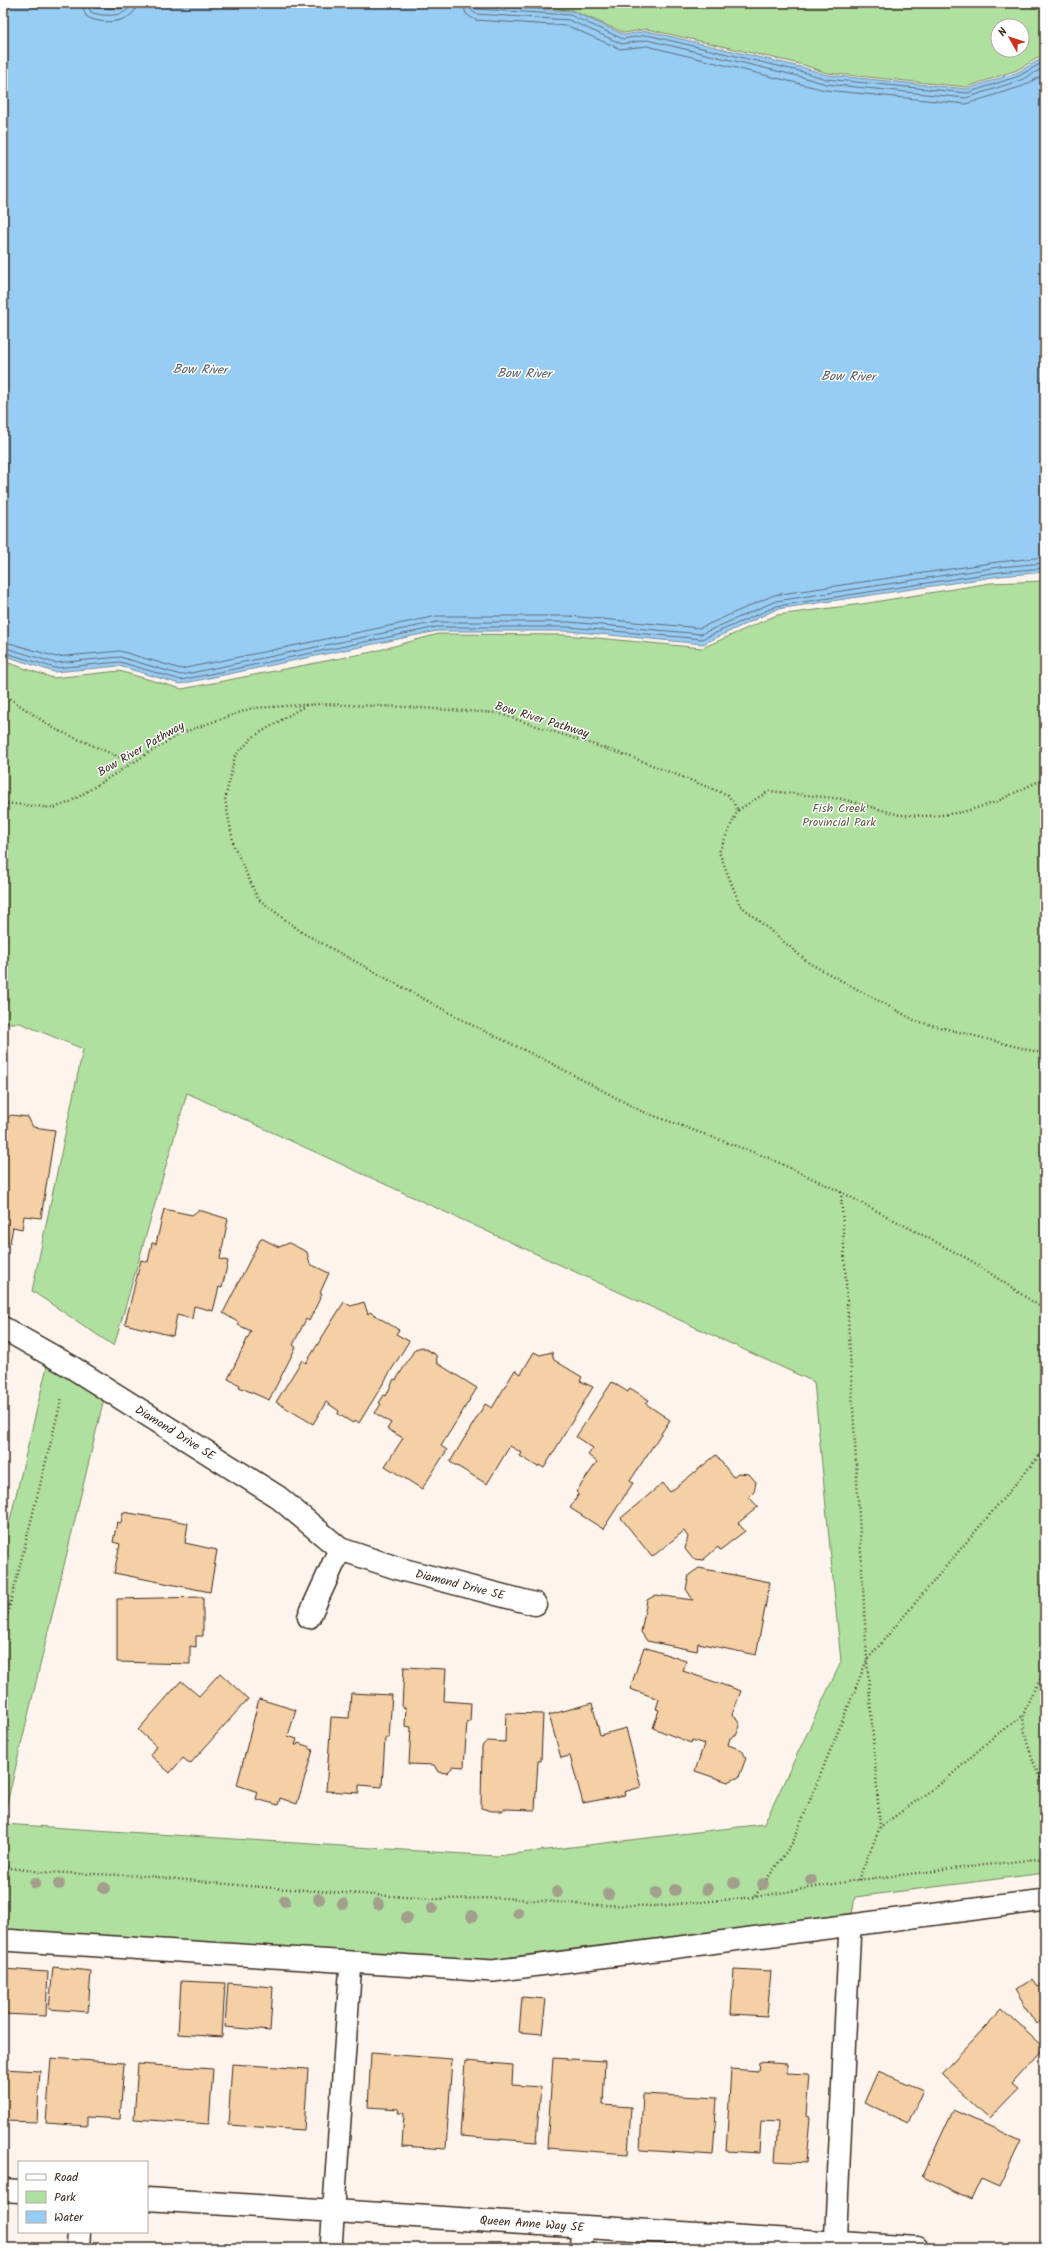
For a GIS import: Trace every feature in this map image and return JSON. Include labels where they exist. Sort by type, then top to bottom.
[{"type":"street","name":"Diamond Drive SE","points":[[3,1328],[70,1366],[278,1497],[340,1549],[400,1569],[535,1604]]},
{"type":"street","points":[[309,1617],[340,1549]]},
{"type":"street","points":[[3,2190],[18,2191]]},
{"type":"street","name":"Queen Anne Way SE","points":[[148,2199],[334,2210],[581,2238],[917,2248]]},
{"type":"street","points":[[78,2248],[79,2233]]},
{"type":"lane","points":[[3,1940],[493,1971],[1045,1900]]},
{"type":"lane","points":[[835,2245],[850,1925]]},
{"type":"lane","points":[[331,2248],[351,1962]]},
{"type":"path","points":[[3,694],[55,729],[133,763]]},
{"type":"path","points":[[306,705],[253,737],[235,756],[225,800],[234,846],[258,899],[310,937],[470,1024],[549,1062],[641,1111],[769,1158],[841,1192],[970,1260],[1045,1310]]},
{"type":"path","name":"Bow River Pathway","points":[[3,803],[54,808],[70,802],[179,734],[252,708],[306,705],[405,707],[497,713],[634,758],[728,795],[738,810]]},
{"type":"path","points":[[1045,778],[996,802],[963,812],[934,816],[900,815],[842,799],[769,791],[738,810],[719,852],[740,905],[809,963],[916,1021],[1045,1054]]},
{"type":"path","points":[[841,1192],[866,1660],[880,1827],[858,1880]]},
{"type":"path","points":[[3,1634],[70,1366]]},
{"type":"path","points":[[755,1897],[793,1842],[866,1660],[1045,1449]]},
{"type":"path","points":[[880,1827],[948,1778],[991,1738],[1024,1715],[1045,1673]]},
{"type":"path","points":[[1024,1715],[1027,1744],[1038,1775],[1045,1788]]},
{"type":"path","points":[[3,1867],[41,1872],[147,1876],[248,1886],[433,1899],[505,1898],[591,1905],[656,1906],[755,1897],[858,1880],[1045,1858]]},
{"type":"green space","points":[[478,3],[1045,3],[1045,54],[1017,70],[967,87],[827,73],[804,65],[647,29],[625,33],[571,10]]},
{"type":"green space","name":"Fish Creek Provincial Park","points":[[1045,581],[1045,1873],[855,1897],[850,1925],[493,1971],[3,1940],[3,1824],[496,1856],[764,1824],[841,1662],[814,1382],[187,1093],[114,1346],[32,1291],[83,1049],[20,1023],[3,1023],[3,661],[53,678],[119,671],[182,689],[372,652],[438,634],[566,635],[702,648],[777,615],[862,604],[990,583]]},
{"type":"green space","points":[[50,1354],[106,1390],[3,1820],[3,1549]]},
{"type":"water","name":"Bow River","points":[[3,3],[76,3],[101,5],[212,3],[466,3],[490,7],[572,11],[625,35],[647,31],[805,68],[827,75],[967,89],[1018,72],[1045,57],[1045,572],[1000,576],[777,609],[703,644],[568,631],[437,631],[180,684],[119,666],[54,672],[3,655]]},
{"type":"building","points":[[11,1115],[28,1117],[33,1127],[55,1130],[41,1218],[24,1216],[22,1229],[13,1227],[10,1243],[3,1241],[3,1122]]},
{"type":"building","points":[[164,1209],[192,1215],[199,1210],[228,1219],[220,1259],[228,1261],[222,1288],[219,1287],[213,1311],[194,1306],[192,1319],[177,1315],[173,1336],[125,1324],[141,1260],[148,1262],[152,1243],[156,1244]]},
{"type":"building","points":[[261,1238],[279,1247],[289,1243],[307,1252],[310,1264],[329,1273],[320,1293],[322,1294],[309,1321],[306,1319],[293,1345],[296,1347],[269,1400],[239,1387],[240,1385],[228,1379],[251,1331],[238,1325],[239,1323],[223,1313]]},
{"type":"building","points":[[344,1302],[351,1306],[364,1302],[368,1314],[370,1312],[399,1330],[396,1334],[409,1341],[359,1423],[355,1420],[353,1423],[338,1414],[339,1411],[326,1402],[313,1424],[276,1402],[302,1360],[306,1363]]},
{"type":"building","points":[[422,1347],[436,1355],[437,1363],[477,1388],[441,1446],[447,1450],[422,1489],[385,1466],[403,1438],[387,1429],[391,1423],[375,1413],[381,1404],[379,1403],[384,1395],[386,1396],[394,1379],[396,1380],[415,1349]]},
{"type":"building","points":[[534,1352],[540,1355],[552,1352],[554,1360],[582,1377],[580,1381],[593,1387],[544,1468],[539,1465],[538,1467],[520,1456],[522,1453],[510,1446],[487,1484],[450,1462],[485,1404],[492,1408],[515,1370],[521,1374]]},
{"type":"building","points":[[612,1382],[628,1392],[630,1388],[649,1400],[646,1404],[670,1420],[630,1481],[633,1483],[603,1529],[570,1508],[579,1494],[576,1492],[597,1462],[588,1455],[593,1448],[576,1437]]},
{"type":"building","points":[[716,1455],[733,1477],[738,1473],[749,1474],[756,1482],[754,1492],[749,1497],[758,1507],[738,1523],[745,1531],[720,1550],[718,1547],[703,1560],[693,1559],[685,1549],[688,1537],[684,1531],[652,1557],[621,1518],[663,1483],[670,1492]]},
{"type":"building","points":[[123,1512],[188,1523],[185,1543],[217,1550],[210,1592],[114,1573],[120,1544],[113,1542],[117,1522],[121,1523]]},
{"type":"building","points":[[699,1568],[770,1582],[756,1655],[698,1643],[697,1651],[647,1641],[641,1632],[647,1600],[656,1595],[693,1600],[686,1589],[689,1575]]},
{"type":"building","points":[[203,1597],[203,1636],[196,1636],[196,1647],[190,1646],[190,1664],[117,1662],[117,1599]]},
{"type":"building","points":[[644,1647],[686,1661],[683,1671],[741,1691],[732,1715],[736,1717],[740,1726],[737,1734],[730,1738],[728,1745],[742,1750],[746,1758],[739,1777],[728,1782],[695,1771],[704,1744],[692,1740],[691,1743],[653,1728],[659,1710],[656,1709],[659,1699],[630,1689]]},
{"type":"building","points":[[404,1667],[446,1669],[444,1701],[471,1703],[470,1722],[467,1722],[464,1767],[452,1766],[447,1773],[438,1772],[434,1765],[409,1764],[411,1727],[405,1726],[406,1708],[402,1707]]},
{"type":"building","points":[[220,1673],[248,1699],[190,1764],[183,1758],[170,1773],[150,1755],[156,1746],[138,1730],[181,1681],[199,1696]]},
{"type":"building","points":[[351,1693],[392,1695],[389,1738],[385,1738],[382,1787],[359,1785],[359,1793],[326,1791],[331,1717],[349,1718]]},
{"type":"building","points":[[259,1699],[296,1710],[288,1736],[297,1739],[295,1745],[298,1743],[310,1747],[309,1748],[313,1750],[297,1804],[280,1798],[278,1805],[256,1799],[258,1792],[237,1785]]},
{"type":"building","points":[[592,1703],[600,1735],[626,1728],[641,1787],[624,1792],[625,1795],[583,1803],[570,1756],[561,1758],[549,1715]]},
{"type":"building","points":[[506,1713],[543,1714],[541,1761],[538,1761],[535,1810],[505,1809],[502,1811],[492,1811],[481,1808],[482,1746],[487,1741],[505,1742]]},
{"type":"building","points":[[53,1967],[91,1971],[88,2012],[49,2009]]},
{"type":"building","points":[[3,1969],[48,1972],[46,2016],[3,2014]]},
{"type":"building","points":[[734,1969],[771,1971],[767,2016],[731,2014]]},
{"type":"building","points":[[1033,1979],[1038,1986],[1043,1983],[1045,1986],[1045,2019],[1036,2024],[1015,1990]]},
{"type":"building","points":[[181,1981],[225,1983],[222,2037],[178,2034]]},
{"type":"building","points":[[228,1983],[273,1987],[270,2031],[225,2027]]},
{"type":"building","points":[[522,1997],[546,1999],[542,2034],[519,2032]]},
{"type":"building","points":[[1002,2009],[1044,2048],[1012,2084],[1018,2089],[989,2119],[941,2074]]},
{"type":"building","points":[[371,2053],[452,2059],[446,2149],[402,2146],[404,2113],[398,2113],[399,2109],[368,2107]]},
{"type":"building","points":[[51,2058],[124,2063],[120,2119],[87,2117],[87,2126],[46,2123]]},
{"type":"building","points":[[553,2058],[605,2061],[603,2105],[631,2107],[628,2154],[547,2148]]},
{"type":"building","points":[[465,2061],[513,2065],[512,2085],[541,2087],[536,2142],[460,2136]]},
{"type":"building","points":[[759,2062],[787,2064],[787,2073],[809,2074],[806,2116],[810,2117],[806,2163],[775,2161],[778,2122],[761,2121],[759,2153],[726,2151],[731,2069],[758,2071]]},
{"type":"building","points":[[138,2064],[213,2069],[209,2124],[134,2119]]},
{"type":"building","points":[[232,2064],[308,2069],[304,2130],[228,2125]]},
{"type":"building","points":[[3,2069],[40,2071],[37,2122],[3,2121]]},
{"type":"building","points":[[878,2071],[923,2090],[908,2123],[864,2103]]},
{"type":"building","points":[[643,2094],[717,2098],[713,2155],[640,2150]]},
{"type":"building","points":[[953,2110],[1021,2141],[999,2187],[981,2179],[971,2200],[922,2177]]}]
